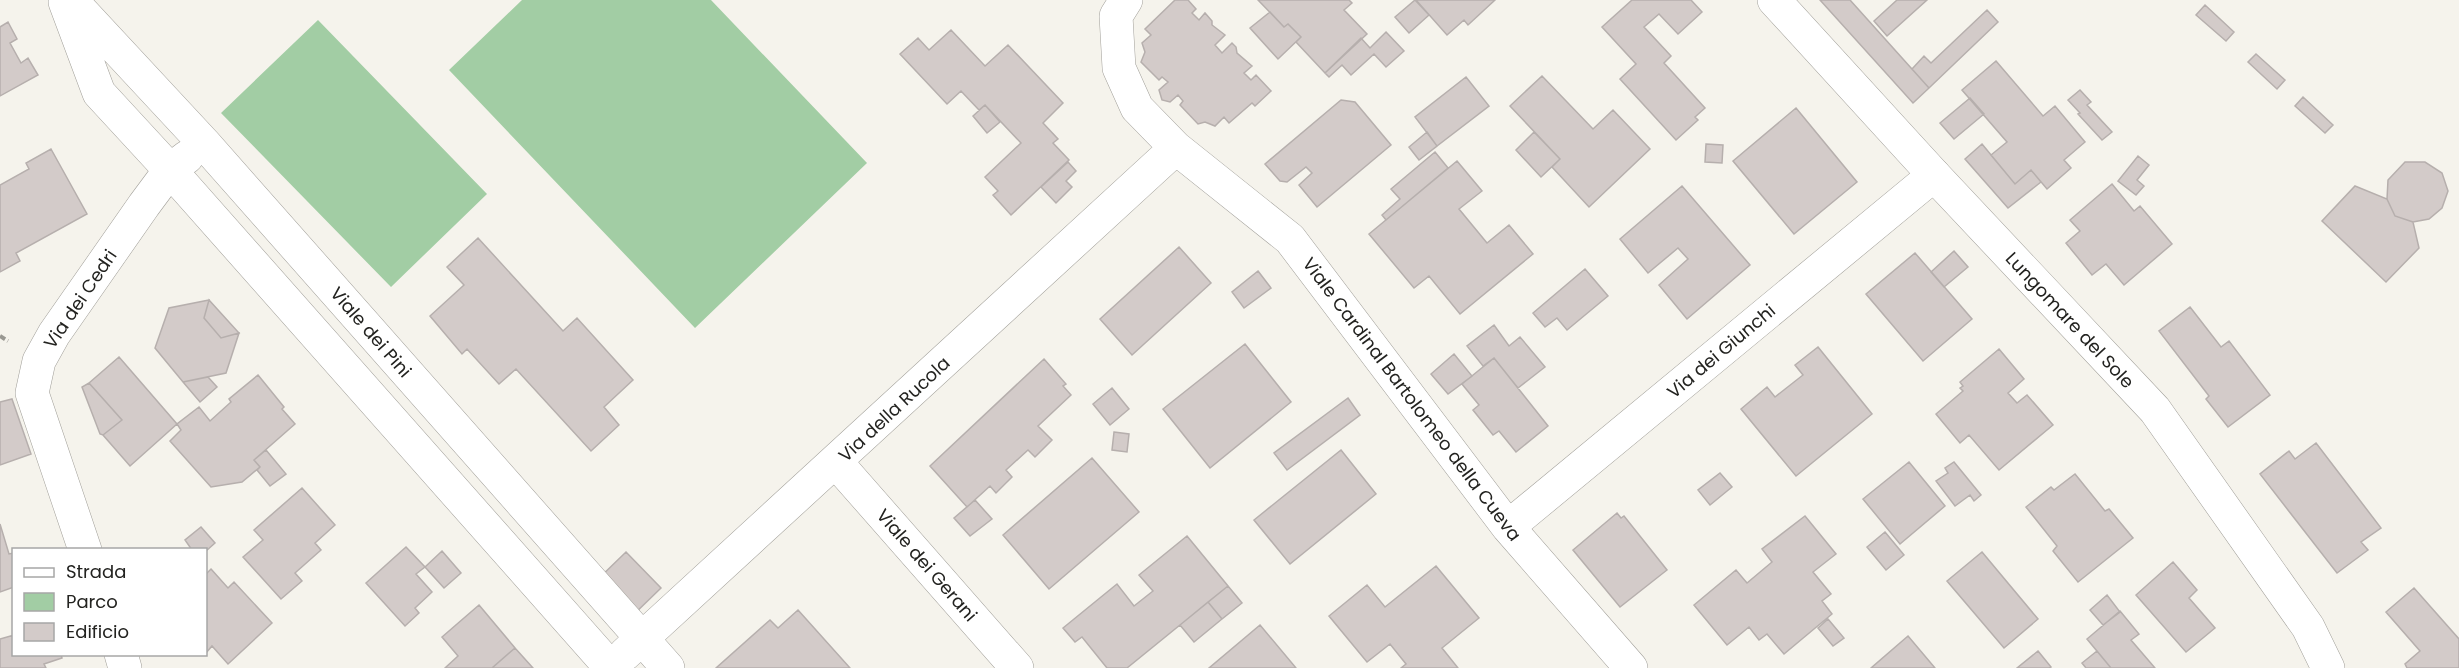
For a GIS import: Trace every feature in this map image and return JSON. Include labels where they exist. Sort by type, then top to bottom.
[{"type":"street","points":[[64,0],[99,93],[170,170],[610,668]]},
{"type":"street","name":"Viale dei Pini","points":[[71,0],[204,143],[668,668]]},
{"type":"street","name":"Viale Cardinal Bartolomeo della Cueva","points":[[1126,0],[1116,16],[1119,68],[1137,108],[1176,148],[1290,238],[1508,527],[1631,668]]},
{"type":"street","name":"Lungomare del Sole","points":[[1774,0],[1934,175],[2155,410],[2307,627],[2328,668]]},
{"type":"street","name":"Via dei Cedri","points":[[85,548],[32,393],[39,361],[54,334],[170,170],[204,143]]},
{"type":"street","name":"Via della Rucola","points":[[610,668],[1176,148]]},
{"type":"street","name":"Via dei Giunchi","points":[[1508,527],[1934,175]]},
{"type":"street","name":"Viale dei Gerani","points":[[836,462],[1017,668]]},
{"type":"green space","points":[[522,0],[711,0],[867,163],[695,328],[449,70]]},
{"type":"green space","points":[[318,20],[487,194],[391,287],[221,113]]},
{"type":"building","points":[[1175,0],[1188,0],[1196,9],[1192,13],[1199,20],[1205,13],[1212,21],[1212,25],[1225,35],[1215,45],[1222,53],[1232,43],[1237,53],[1252,66],[1244,73],[1251,80],[1256,75],[1271,91],[1255,106],[1252,103],[1229,123],[1224,117],[1215,126],[1205,122],[1198,124],[1180,105],[1183,101],[1178,95],[1170,102],[1162,100],[1159,90],[1168,82],[1162,77],[1159,80],[1141,62],[1145,52],[1142,43],[1151,35],[1145,29]]},
{"type":"building","points":[[1258,0],[1349,0],[1352,3],[1344,10],[1367,34],[1325,73],[1296,42],[1301,37],[1288,24],[1284,27]]},
{"type":"building","points":[[1415,0],[1429,15],[1409,33],[1395,17]]},
{"type":"building","points":[[1416,0],[1495,0],[1468,25],[1464,20],[1447,35]]},
{"type":"building","points":[[1632,0],[1691,0],[1702,12],[1678,34],[1659,14],[1644,27],[1671,56],[1664,63],[1705,108],[1695,117],[1698,120],[1676,140],[1620,79],[1636,64],[1602,27]]},
{"type":"building","points":[[1820,0],[1850,0],[1929,88],[1913,103]]},
{"type":"building","points":[[1897,0],[1927,0],[1887,36],[1874,21]]},
{"type":"building","points":[[2205,5],[2234,32],[2226,41],[2196,15]]},
{"type":"building","points":[[1987,10],[1998,22],[1929,88],[1912,69],[1924,56],[1931,63]]},
{"type":"building","points":[[1270,12],[1284,27],[1288,24],[1301,37],[1278,59],[1250,28]]},
{"type":"building","points":[[8,22],[17,39],[10,43],[21,63],[28,58],[38,75],[0,96],[0,27]]},
{"type":"building","points":[[951,30],[985,66],[1008,45],[1063,103],[1043,123],[1058,139],[1053,143],[1069,160],[1011,215],[993,195],[998,191],[985,177],[1021,143],[985,105],[979,110],[961,91],[947,104],[900,54],[918,38],[929,50]]},
{"type":"building","points":[[1386,32],[1404,51],[1386,67],[1374,54],[1351,75],[1342,65],[1329,77],[1325,73],[1361,38],[1370,48]]},
{"type":"building","points":[[2256,54],[2285,80],[2277,89],[2248,62]]},
{"type":"building","points":[[1996,61],[2043,116],[2055,106],[2085,142],[2064,160],[2071,168],[2047,189],[2031,170],[2015,184],[1991,155],[2007,142],[1962,90]]},
{"type":"building","points":[[1542,76],[1593,129],[1613,110],[1650,149],[1589,207],[1552,167],[1560,159],[1510,106]]},
{"type":"building","points":[[1466,77],[1489,106],[1437,146],[1415,117]]},
{"type":"building","points":[[2080,90],[2091,102],[2087,105],[2112,132],[2102,140],[2068,100]]},
{"type":"building","points":[[2303,97],[2333,125],[2325,133],[2295,106]]},
{"type":"building","points":[[1970,98],[1984,114],[1954,139],[1940,123]]},
{"type":"building","points":[[1341,100],[1355,102],[1391,145],[1317,207],[1299,185],[1312,173],[1306,167],[1287,182],[1280,181],[1265,164]]},
{"type":"building","points":[[985,105],[1000,122],[987,133],[973,116]]},
{"type":"building","points":[[1796,108],[1857,182],[1794,234],[1733,161]]},
{"type":"building","points":[[1427,132],[1437,146],[1419,160],[1409,147]]},
{"type":"building","points":[[1534,132],[1560,159],[1541,177],[1516,150]]},
{"type":"building","points":[[1706,144],[1723,145],[1722,163],[1705,162]]},
{"type":"building","points":[[1982,144],[2015,184],[2031,170],[2041,182],[2008,208],[1965,159]]},
{"type":"building","points":[[51,149],[87,214],[16,253],[20,261],[0,272],[0,185],[29,169],[26,163]]},
{"type":"building","points":[[1435,152],[1448,168],[1386,220],[1382,215],[1400,199],[1391,189]]},
{"type":"building","points":[[2138,156],[2149,165],[2137,180],[2144,186],[2136,195],[2118,181]]},
{"type":"building","points":[[1457,161],[1482,191],[1459,209],[1487,243],[1509,225],[1533,254],[1460,314],[1429,276],[1414,288],[1369,234]]},
{"type":"building","points":[[1068,162],[1076,171],[1066,181],[1072,187],[1056,203],[1041,187]]},
{"type":"building","points":[[2405,162],[2425,162],[2442,173],[2448,191],[2442,208],[2429,219],[2413,222],[2395,216],[2387,199],[2388,180]]},
{"type":"building","points":[[2112,184],[2134,211],[2140,206],[2172,244],[2124,285],[2106,264],[2092,275],[2066,243],[2080,231],[2070,220]]},
{"type":"building","points":[[1682,186],[1750,265],[1687,319],[1659,285],[1688,259],[1678,248],[1648,273],[1620,239]]},
{"type":"building","points":[[2355,186],[2387,199],[2395,216],[2413,222],[2419,248],[2386,282],[2322,221]]},
{"type":"building","points":[[478,238],[563,331],[577,318],[633,380],[604,407],[619,425],[591,451],[516,369],[499,384],[467,349],[462,354],[430,316],[464,285],[447,267]]},
{"type":"building","points":[[1179,247],[1211,283],[1132,355],[1100,319]]},
{"type":"building","points":[[1954,251],[1968,267],[1944,287],[1931,272]]},
{"type":"building","points":[[1915,253],[1972,319],[1923,361],[1866,294]]},
{"type":"building","points":[[1585,269],[1608,296],[1567,330],[1557,318],[1545,327],[1533,313]]},
{"type":"building","points":[[1258,271],[1271,288],[1244,308],[1232,292]]},
{"type":"building","points":[[209,300],[239,333],[221,338],[204,318]]},
{"type":"building","points":[[209,300],[204,318],[221,338],[239,333],[226,373],[183,382],[155,348],[169,308]]},
{"type":"building","points":[[2190,307],[2221,347],[2229,341],[2270,395],[2228,427],[2206,399],[2209,396],[2159,331]]},
{"type":"building","points":[[1494,325],[1509,346],[1520,337],[1545,367],[1518,388],[1494,358],[1483,366],[1467,346]]},
{"type":"building","points":[[1245,344],[1291,402],[1210,468],[1163,409]]},
{"type":"building","points":[[1818,347],[1872,414],[1796,476],[1741,409],[1767,387],[1775,397],[1803,375],[1795,365]]},
{"type":"building","points":[[1999,349],[2024,379],[2008,393],[2017,403],[2027,395],[2053,425],[1999,470],[1969,435],[1960,443],[1936,414],[1963,391],[1960,388],[1963,386],[1960,382]]},
{"type":"building","points":[[1454,354],[1472,376],[1448,394],[1431,374]]},
{"type":"building","points":[[119,357],[177,424],[130,466],[103,435],[122,420],[89,383]]},
{"type":"building","points":[[1494,358],[1548,426],[1516,452],[1499,431],[1493,435],[1473,410],[1479,405],[1462,384]]},
{"type":"building","points":[[1044,359],[1066,384],[1063,386],[1071,395],[1038,426],[1052,440],[1035,457],[1028,450],[1006,470],[1012,477],[996,493],[990,486],[967,507],[930,466]]},
{"type":"building","points":[[258,375],[295,424],[254,460],[260,467],[242,482],[211,487],[170,441],[181,430],[177,424],[199,407],[210,421],[231,402],[229,399]]},
{"type":"building","points":[[208,377],[217,387],[200,402],[183,382]]},
{"type":"building","points":[[89,383],[122,420],[103,435],[100,434],[82,387]]},
{"type":"building","points":[[1112,388],[1129,409],[1110,425],[1093,404]]},
{"type":"building","points":[[1348,398],[1360,415],[1287,470],[1274,453]]},
{"type":"building","points":[[12,399],[31,454],[0,465],[0,402]]},
{"type":"building","points":[[1114,432],[1129,434],[1127,452],[1112,450]]},
{"type":"building","points":[[2316,443],[2381,528],[2361,542],[2368,550],[2337,573],[2260,474],[2289,451],[2295,459]]},
{"type":"building","points":[[266,450],[286,474],[270,486],[257,470],[260,467],[254,460]]},
{"type":"building","points":[[1341,450],[1376,494],[1290,564],[1254,520]]},
{"type":"building","points":[[1092,458],[1139,512],[1049,589],[1003,535]]},
{"type":"building","points":[[1909,462],[1945,506],[1900,544],[1863,499]]},
{"type":"building","points":[[1954,462],[1981,495],[1974,501],[1970,495],[1955,506],[1936,481],[1948,473],[1945,468]]},
{"type":"building","points":[[1720,473],[1732,487],[1710,505],[1698,490]]},
{"type":"building","points":[[2075,474],[2105,511],[2109,509],[2133,538],[2078,582],[2053,551],[2057,546],[2026,507],[2051,487],[2054,490]]},
{"type":"building","points":[[302,488],[335,525],[315,543],[321,550],[295,573],[302,581],[281,599],[243,557],[263,540],[254,530]]},
{"type":"building","points":[[975,500],[992,519],[970,536],[954,518]]},
{"type":"building","points":[[1617,513],[1621,518],[1624,516],[1667,570],[1620,607],[1573,550]]},
{"type":"building","points":[[1805,516],[1836,554],[1813,572],[1831,594],[1822,601],[1832,614],[1784,654],[1767,634],[1759,640],[1749,627],[1727,645],[1694,605],[1736,570],[1747,583],[1772,562],[1762,549]]},
{"type":"building","points":[[0,524],[9,554],[12,553],[12,588],[0,592]]},
{"type":"building","points":[[201,527],[215,543],[207,550],[207,548],[191,548],[185,540]]},
{"type":"building","points":[[1885,532],[1904,555],[1886,570],[1867,547]]},
{"type":"building","points":[[1187,536],[1228,586],[1127,668],[1107,668],[1082,637],[1075,642],[1063,628],[1117,584],[1134,606],[1153,591],[1139,575]]},
{"type":"building","points":[[406,547],[425,567],[416,574],[432,592],[415,608],[419,613],[405,626],[366,583]]},
{"type":"building","points":[[442,551],[461,573],[444,588],[425,567]]},
{"type":"building","points":[[626,552],[661,588],[629,619],[594,583]]},
{"type":"building","points":[[1982,552],[2038,619],[2004,648],[1947,581]]},
{"type":"building","points":[[2173,562],[2197,590],[2189,598],[2215,628],[2186,652],[2136,595]]},
{"type":"building","points":[[1436,566],[1479,618],[1442,648],[1458,668],[1401,668],[1406,664],[1390,644],[1367,662],[1329,616],[1367,585],[1385,607]]},
{"type":"building","points":[[211,569],[228,588],[234,582],[272,623],[228,664],[212,646],[207,652],[207,573]]},
{"type":"building","points":[[1228,586],[1242,603],[1222,619],[1208,602]]},
{"type":"building","points":[[2414,588],[2459,639],[2459,668],[2407,668],[2405,664],[2420,651],[2386,612]]},
{"type":"building","points":[[2107,595],[2120,612],[2103,625],[2090,610]]},
{"type":"building","points":[[1208,602],[1222,619],[1194,642],[1180,625]]},
{"type":"building","points":[[479,605],[515,648],[492,668],[445,668],[458,656],[442,637]]},
{"type":"building","points":[[798,610],[850,668],[716,668],[770,620],[778,628]]},
{"type":"building","points":[[2120,611],[2139,634],[2131,640],[2155,668],[2111,668],[2087,639]]},
{"type":"building","points":[[1828,619],[1844,638],[1833,646],[1818,628]]},
{"type":"building","points":[[1260,625],[1296,668],[1209,668]]},
{"type":"building","points":[[12,636],[12,656],[62,656],[62,658],[44,664],[46,668],[0,668],[0,639]]},
{"type":"building","points":[[1908,636],[1935,668],[1871,668]]},
{"type":"building","points":[[515,648],[533,668],[492,668]]},
{"type":"building","points":[[2038,651],[2051,667],[2017,668]]},
{"type":"building","points":[[2097,651],[2111,668],[2086,668],[2082,663]]}]
